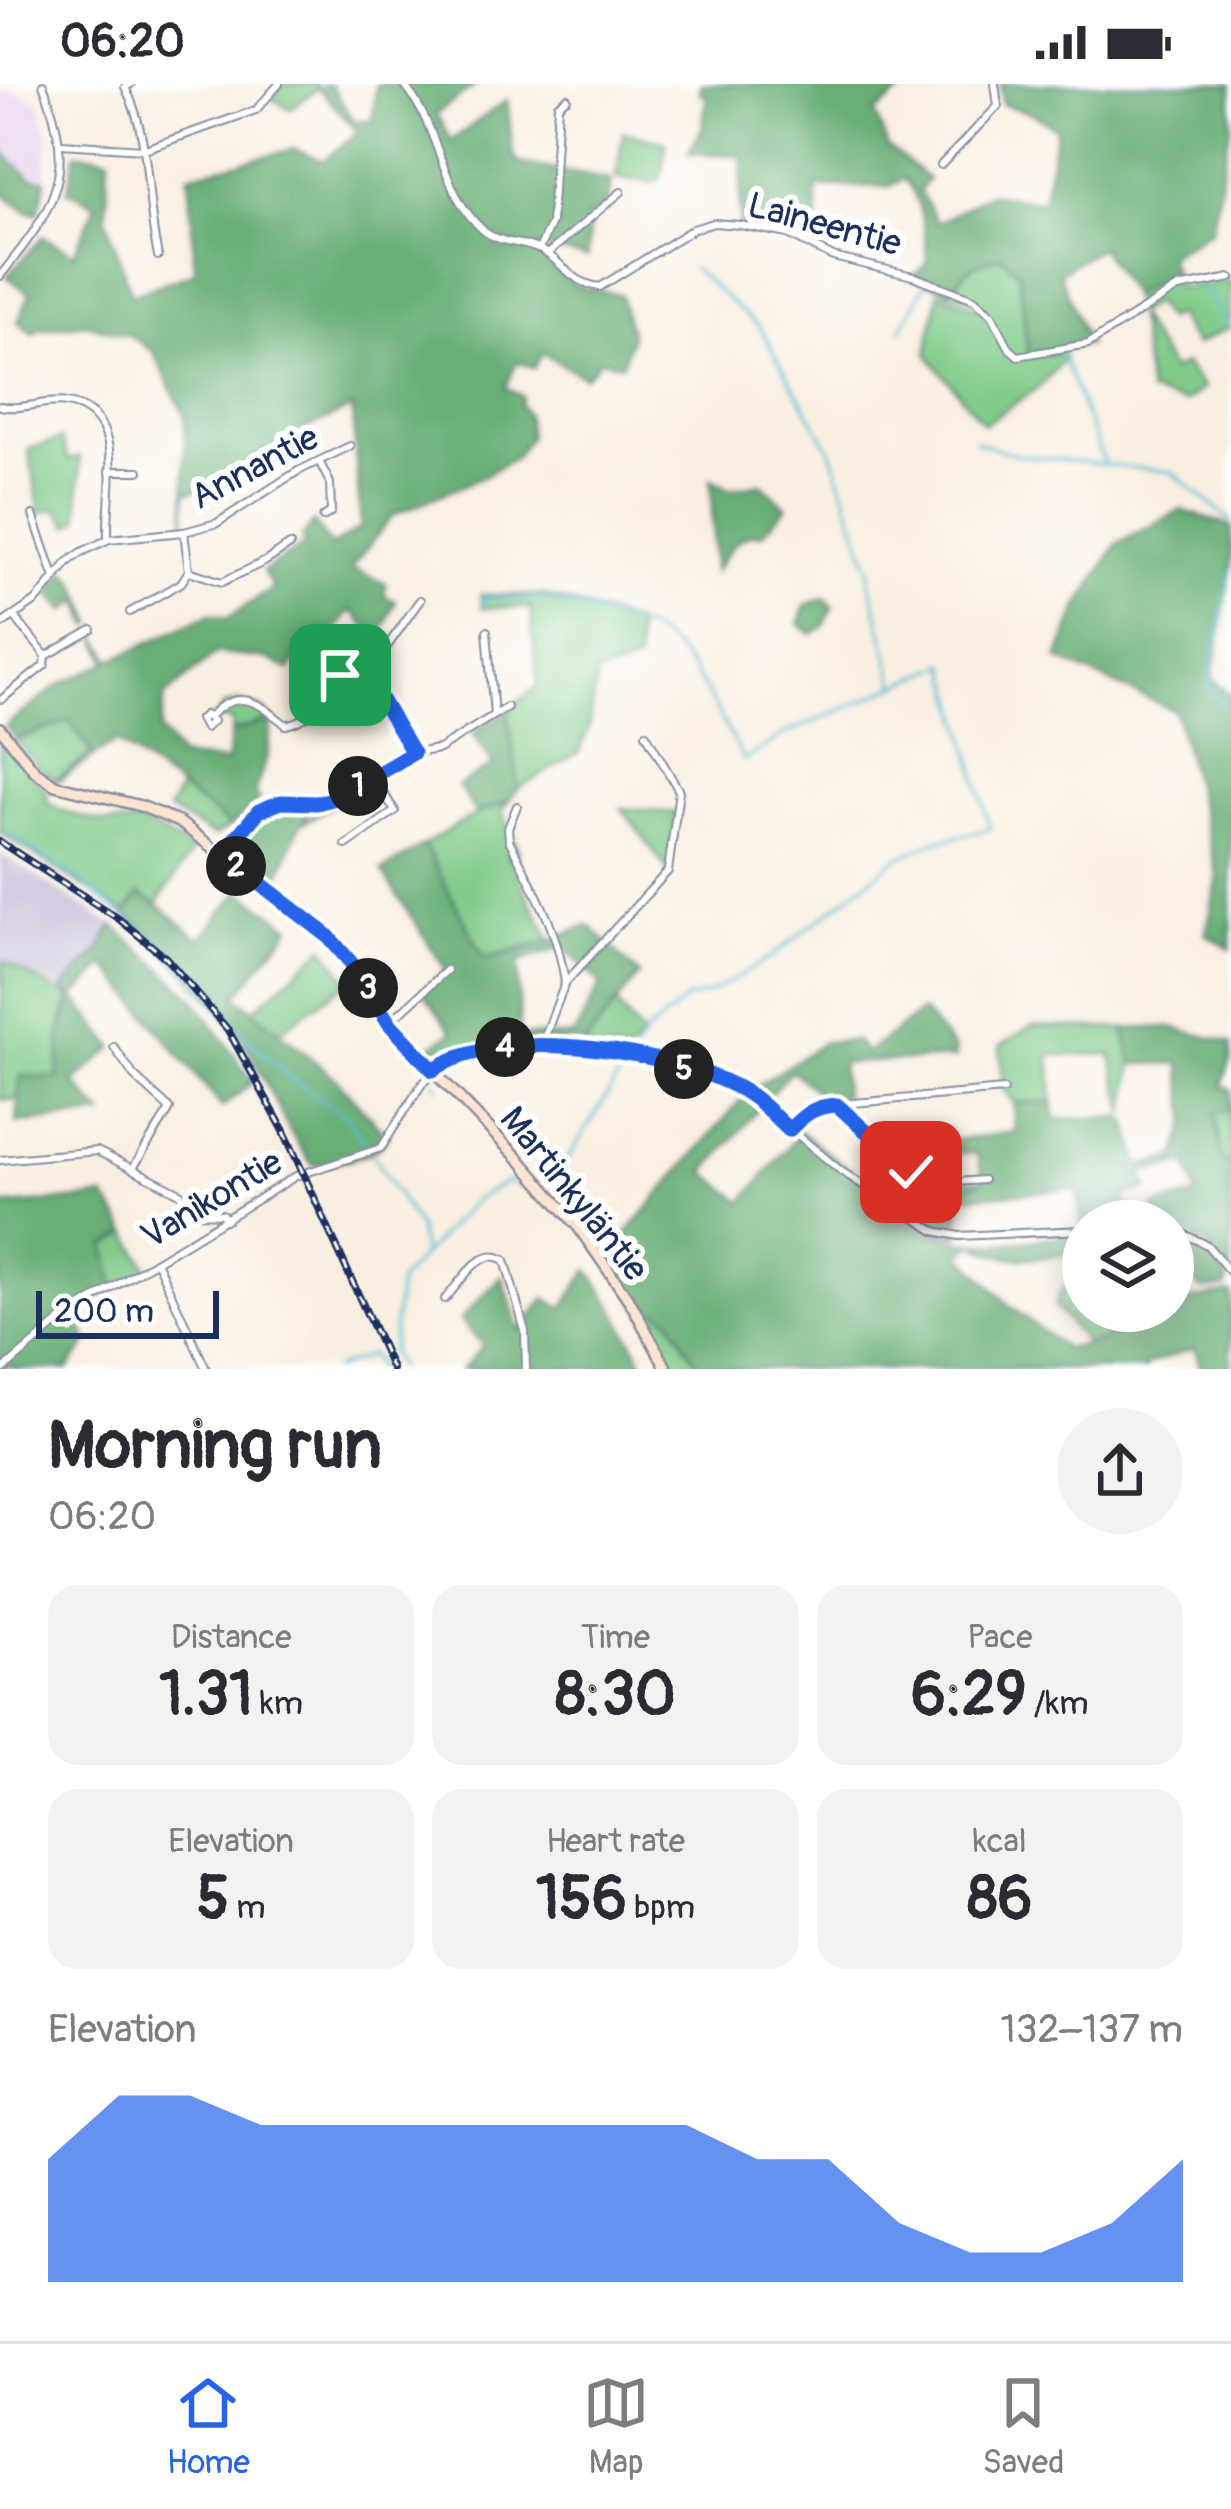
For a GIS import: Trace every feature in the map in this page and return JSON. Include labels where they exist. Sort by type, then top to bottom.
[{"type":"street","points":[[0,276],[50,208],[61,166],[61,144],[43,84]]},
{"type":"street","points":[[130,84],[125,87],[141,124],[158,256]]},
{"type":"street","points":[[61,144],[145,149],[256,110],[279,84]]},
{"type":"street","name":"Laineentie","points":[[403,84],[422,106],[443,171],[476,222],[491,236],[543,252],[582,284],[600,287],[693,229],[722,224],[788,235],[832,257],[895,271],[974,299],[992,314],[1018,356],[1088,344],[1178,288],[1231,278]]},
{"type":"street","points":[[941,165],[998,106],[995,84]]},
{"type":"street","points":[[543,252],[551,223],[558,105],[567,98]]},
{"type":"street","points":[[543,252],[621,193]]},
{"type":"street","points":[[0,406],[24,409],[70,403],[91,413],[107,439],[109,539]]},
{"type":"street","name":"Annantie","points":[[0,626],[36,601],[68,562],[109,539],[184,532],[218,523],[350,446]]},
{"type":"street","points":[[319,460],[330,483],[331,512],[323,517]]},
{"type":"street","points":[[110,471],[139,471]]},
{"type":"street","points":[[33,515],[55,578]]},
{"type":"street","points":[[130,612],[181,584],[189,572],[184,532]]},
{"type":"street","points":[[189,572],[222,582],[290,544]]},
{"type":"street","points":[[367,676],[420,600]]},
{"type":"street","points":[[2,699],[45,664],[46,656],[14,616]]},
{"type":"street","points":[[46,656],[92,630]]},
{"type":"street","points":[[487,632],[494,715]]},
{"type":"street","points":[[210,716],[223,704],[239,699],[265,707],[286,724],[295,724],[316,712],[340,675],[367,676]]},
{"type":"street","points":[[367,676],[413,753]]},
{"type":"street","points":[[222,854],[259,811],[281,802],[327,801],[413,753],[439,749],[506,707]]},
{"type":"street","name":"Martinkyläntie","points":[[0,728],[35,771],[73,793],[160,812],[327,935],[352,964],[389,1023],[579,1228],[632,1303],[667,1369]]},
{"type":"street","points":[[542,1044],[566,983],[668,872],[679,791],[646,734]]},
{"type":"street","points":[[346,845],[394,811],[374,777]]},
{"type":"street","points":[[517,806],[508,828],[509,840],[555,932],[565,959],[566,983]]},
{"type":"street","points":[[389,1023],[446,970]]},
{"type":"street","points":[[433,1070],[485,1052],[542,1044],[628,1054],[694,1071],[747,1093],[842,1171],[935,1231],[959,1236],[1062,1231]]},
{"type":"street","points":[[114,1047],[134,1076],[170,1109],[134,1168]]},
{"type":"street","name":"Vanikontie","points":[[4,1369],[66,1316],[302,1173],[381,1148],[433,1070]]},
{"type":"street","points":[[789,1130],[820,1106],[1004,1090]]},
{"type":"street","points":[[837,1105],[922,1181],[983,1180]]},
{"type":"street","points":[[0,1160],[97,1151],[180,1193],[196,1213],[222,1214],[226,1220]]},
{"type":"street","points":[[1194,1238],[1207,1245],[1231,1273]]},
{"type":"street","points":[[446,1299],[484,1256],[495,1254],[505,1261],[525,1331],[526,1369]]},
{"type":"street","points":[[158,1263],[206,1369]]},
{"type":"shaded area","points":[[0,93],[18,93],[39,102],[48,136],[46,180],[31,178],[0,149]]},
{"type":"shaded area","points":[[0,853],[113,925],[101,949],[62,989],[4,961],[0,987]]},
{"type":"green space","points":[[283,84],[316,84],[316,90],[291,109],[272,99]]},
{"type":"green space","points":[[330,84],[353,120],[372,121],[376,84],[477,84],[436,114],[451,141],[507,100],[518,163],[610,180],[609,202],[585,220],[589,226],[587,258],[539,247],[572,282],[620,294],[631,336],[622,364],[600,360],[585,377],[542,353],[534,368],[517,361],[506,388],[522,396],[529,437],[514,458],[478,479],[393,515],[351,568],[386,584],[384,596],[396,601],[378,640],[351,610],[324,644],[316,638],[289,670],[267,659],[216,653],[165,696],[160,731],[181,758],[227,762],[231,733],[272,719],[267,757],[255,790],[259,800],[231,826],[116,741],[59,781],[55,780],[93,753],[69,721],[16,740],[5,726],[61,684],[108,662],[97,636],[112,660],[209,614],[228,618],[273,588],[263,571],[305,544],[302,538],[314,522],[331,547],[361,527],[352,408],[292,435],[213,486],[186,493],[185,526],[185,416],[153,351],[129,335],[85,323],[38,329],[33,334],[18,322],[30,294],[7,276],[43,237],[74,254],[96,204],[68,191],[76,153],[109,157],[106,217],[131,295],[195,272],[189,175],[294,149],[324,161],[358,132],[318,88]]},
{"type":"green space","points":[[701,84],[911,84],[875,113],[888,147],[928,179],[919,190],[937,223],[990,193],[1042,202],[1057,129],[1034,114],[1002,104],[1000,84],[1231,84],[1231,125],[1211,230],[1168,255],[1172,271],[1131,296],[1100,247],[1059,273],[1088,344],[1028,356],[1019,273],[1001,256],[973,265],[948,291],[913,276],[928,263],[919,207],[904,179],[890,186],[816,187],[818,224],[797,238],[740,225],[742,155],[688,153],[702,129],[707,96],[700,93]]},
{"type":"green space","points":[[623,132],[666,142],[661,178],[654,182],[616,178]]},
{"type":"green space","points":[[0,149],[31,178],[46,180],[38,213],[0,192]]},
{"type":"green space","points":[[1001,256],[1019,273],[1028,355],[1061,353],[1065,358],[1039,387],[984,424],[927,354],[939,292],[988,312],[974,299],[948,291],[973,265]]},
{"type":"green space","points":[[1172,271],[1178,288],[1231,280],[1228,328],[1195,345],[1175,314],[1166,320],[1154,303],[1136,314],[1131,296]]},
{"type":"green space","points":[[1137,316],[1172,371],[1184,364],[1203,388],[1185,402],[1149,393]]},
{"type":"green space","points":[[61,439],[68,460],[80,457],[79,520],[69,525],[56,508],[33,515],[39,507],[29,449]]},
{"type":"green space","points":[[711,479],[730,489],[761,483],[787,507],[762,534],[739,540],[714,572]]},
{"type":"green space","points":[[1181,510],[1231,526],[1231,566],[1213,678],[1231,695],[1231,949],[1206,934],[1218,877],[1175,711],[1058,659],[1078,608],[1117,544]]},
{"type":"green space","points":[[65,570],[76,582],[94,623],[90,625],[79,600],[65,611],[49,592]]},
{"type":"green space","points":[[481,595],[544,595],[636,623],[637,662],[597,675],[590,724],[579,752],[518,789],[508,710],[538,686],[530,607],[482,608]]},
{"type":"green space","points":[[825,598],[833,607],[823,627],[812,634],[799,624],[806,605]]},
{"type":"green space","points":[[238,702],[263,709],[272,719],[231,733],[233,721],[215,718],[224,706]]},
{"type":"green space","points":[[508,710],[518,789],[508,802],[476,814],[459,786],[493,765],[473,733]]},
{"type":"green space","points":[[68,720],[93,754],[55,780],[16,740]]},
{"type":"green space","points":[[0,740],[48,792],[47,803],[92,820],[140,821],[193,850],[157,904],[139,895],[125,913],[0,833]]},
{"type":"green space","points":[[180,789],[231,826],[214,836],[168,810]]},
{"type":"green space","points":[[508,802],[502,810],[519,853],[507,855],[551,941],[483,958],[424,845],[476,814]]},
{"type":"green space","points":[[290,804],[306,805],[305,819],[318,812],[319,806],[335,804],[300,825],[274,888],[238,860],[237,844],[261,813]]},
{"type":"green space","points":[[622,808],[676,813],[668,871]]},
{"type":"green space","points":[[424,845],[484,958],[522,951],[589,925],[639,975],[585,1043],[521,1040],[437,1061],[423,1051],[453,1032],[423,992],[446,970],[382,871]],"holes":[[[563,947],[601,984],[574,1036],[520,1036],[518,962]]]},
{"type":"green space","points":[[240,891],[291,927],[236,996],[335,1078],[387,1136],[364,1155],[313,1165],[223,1012],[177,960],[125,913],[139,894],[200,939]]},
{"type":"green space","points":[[113,925],[194,998],[253,1082],[222,1107],[106,965],[74,997],[114,1047],[74,1082],[103,1115],[17,1123],[21,1076],[58,1078],[61,1027],[73,997],[62,989],[101,949]]},
{"type":"green space","points":[[324,947],[349,981],[279,1032],[251,1012]]},
{"type":"green space","points":[[3,961],[70,998],[61,1027],[58,1079],[21,1076],[18,1100],[0,1099]]},
{"type":"green space","points":[[616,1004],[643,1038],[628,1054],[583,1047]]},
{"type":"green space","points":[[922,1011],[955,1050],[955,1058],[841,1063],[844,1096],[818,1100],[813,1088],[791,1070],[705,1172],[743,1202],[796,1137],[793,1126],[886,1198],[921,1218],[950,1216],[951,1194],[983,1180],[977,1154],[944,1152],[943,1142],[1015,1132],[1014,1103],[1053,1102],[1056,1119],[1120,1117],[1128,1121],[1140,1165],[1176,1158],[1188,1119],[1180,1063],[1133,1064],[1124,1029],[1170,1027],[1231,1043],[1222,1085],[1231,1089],[1231,1111],[1215,1113],[1222,1162],[1231,1161],[1231,1273],[1207,1245],[1194,1239],[1194,1200],[1179,1200],[1197,1195],[1187,1163],[1143,1173],[1148,1189],[1124,1196],[1125,1200],[1078,1200],[1077,1189],[960,1197],[959,1236],[932,1231],[984,1243],[1062,1237],[1062,1256],[1013,1258],[974,1244],[961,1254],[1010,1306],[1065,1349],[1120,1332],[1194,1332],[1194,1299],[1231,1293],[1231,1369],[1201,1369],[1194,1348],[1146,1365],[1146,1369],[700,1369],[670,1318],[636,1301],[610,1253],[747,1093],[824,1042],[856,1041],[866,1053]]},
{"type":"green space","points":[[1032,1026],[1124,1029],[1133,1064],[1126,1115],[1111,1054],[1050,1055],[1053,1102],[1014,1103],[1004,1090],[1000,1046]]},
{"type":"green space","points":[[1231,1111],[1231,1161],[1222,1162],[1215,1113]]},
{"type":"green space","points":[[912,1172],[922,1181],[983,1180],[952,1194],[950,1216],[921,1218],[886,1198]]},
{"type":"green space","points":[[105,1197],[128,1233],[106,1246],[115,1288],[65,1312],[76,1315],[88,1342],[68,1369],[15,1369],[12,1365],[0,1369],[0,1206]]},
{"type":"green space","points":[[128,1233],[148,1269],[115,1288],[105,1245]]},
{"type":"green space","points":[[1194,1244],[1228,1280],[1225,1288],[1202,1290],[1194,1283]]},
{"type":"green space","points":[[589,1270],[647,1369],[462,1369],[483,1346],[460,1320],[502,1276],[520,1331],[546,1298],[562,1309]]},
{"type":"green space","points":[[1062,1289],[1062,1315],[1055,1307]]},
{"type":"green space","points":[[636,1301],[670,1318],[700,1369],[674,1369]]},
{"type":"green space","points":[[1077,1332],[1121,1332],[1088,1345]]},
{"type":"waterway","points":[[692,268],[760,328],[831,451],[870,569],[896,686]]},
{"type":"waterway","points":[[901,330],[925,284]]},
{"type":"waterway","points":[[1202,287],[1231,328]]},
{"type":"waterway","points":[[1061,353],[1104,463]]},
{"type":"waterway","points":[[975,441],[1017,455],[1172,472],[1231,521]]},
{"type":"waterway","points":[[1231,571],[1208,689],[1231,710]]},
{"type":"waterway","points":[[482,604],[484,597],[547,600],[634,624]]},
{"type":"waterway","points":[[635,1051],[644,1035],[685,1000],[711,993],[770,958],[897,858],[933,842],[990,829],[947,664],[785,734],[744,760],[689,666],[659,636],[640,626]]},
{"type":"waterway","points":[[6,832],[80,881],[156,942],[291,1079],[346,1116],[369,1148]]},
{"type":"waterway","points":[[545,1179],[563,1167],[629,1060]]},
{"type":"waterway","points":[[433,1080],[439,1087]]},
{"type":"waterway","points":[[373,1155],[418,1227],[422,1254]]},
{"type":"waterway","points":[[398,1369],[391,1353],[399,1281],[473,1201],[508,1181],[529,1191]]},
{"type":"waterway","points":[[334,1369],[371,1355],[376,1367],[386,1365]]},
{"type":"railway","points":[[0,842],[119,919],[166,958],[228,1030],[283,1129],[392,1369]]},
{"type":"route","points":[[340,675],[367,676],[413,753],[336,798],[317,803],[281,802],[259,811],[222,854],[327,935],[352,964],[389,1023],[433,1070],[451,1061],[528,1044],[628,1054],[694,1071],[747,1093],[789,1130],[804,1114],[837,1105],[911,1172]]}]
